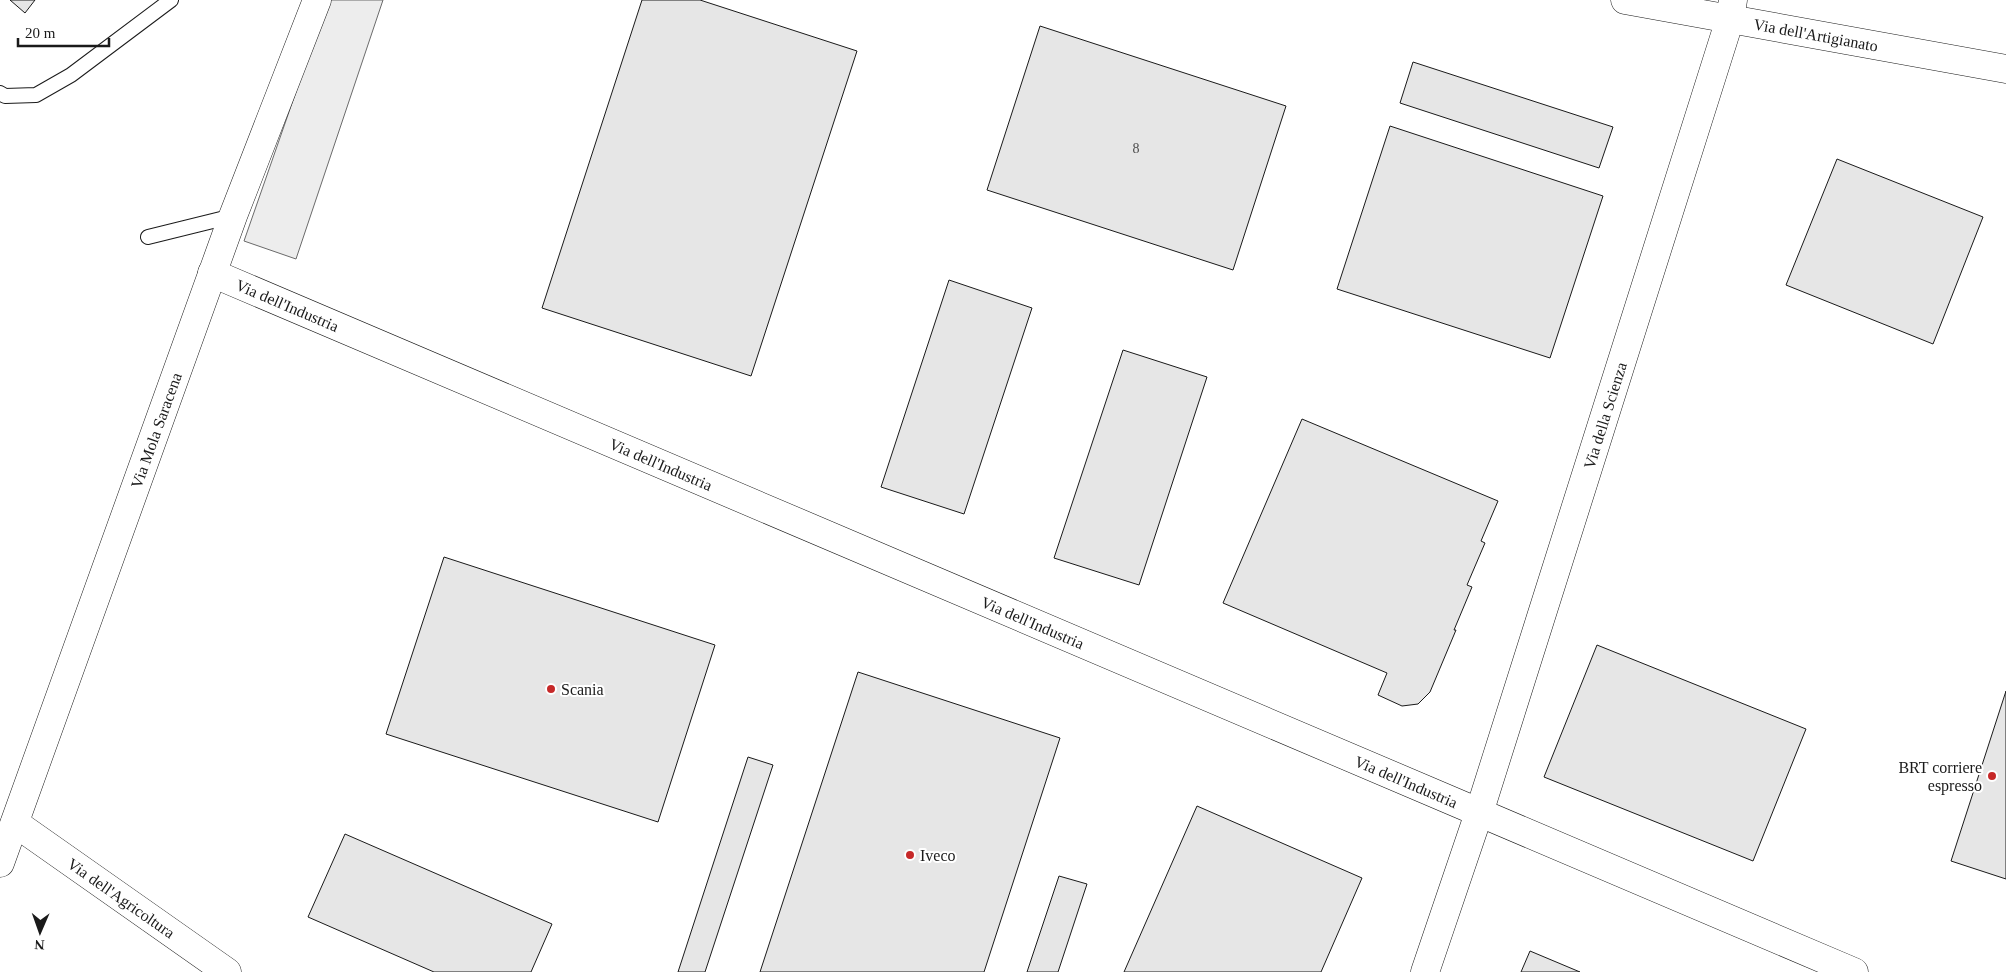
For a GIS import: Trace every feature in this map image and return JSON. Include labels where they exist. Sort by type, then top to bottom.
[{"type":"street","name":"Via Mola Saracena","points":[[0,863],[16,823],[212,273],[317,0]]},
{"type":"street","name":"Via dell'Artigianato","points":[[1625,0],[1731,10],[2006,69]]},
{"type":"street","name":"Via della Scienza","points":[[1425,972],[1479,813],[1731,10]]},
{"type":"street","name":"Via dell'Industria","points":[[212,273],[1854,972]]},
{"type":"street","name":"Via dell'Agricoltura","points":[[16,823],[227,972]]},
{"type":"lane","points":[[0,93],[5,96],[36,95],[71,75],[171,0]]},
{"type":"lane","points":[[148,237],[233,216]]},
{"type":"shaded area","points":[[328,0],[383,0],[296,259],[244,241]]},
{"type":"building","points":[[10,0],[35,0],[25,13]]},
{"type":"building","points":[[642,0],[700,0],[857,51],[751,376],[542,308]]},
{"type":"building","points":[[1040,26],[1286,106],[1233,270],[987,190]]},
{"type":"building","points":[[1413,62],[1613,127],[1599,168],[1400,103]]},
{"type":"building","points":[[1390,126],[1603,196],[1550,358],[1337,289]]},
{"type":"building","points":[[1837,159],[1983,217],[1933,344],[1786,285]]},
{"type":"building","points":[[949,280],[1032,308],[964,514],[881,487]]},
{"type":"building","points":[[1123,350],[1207,377],[1139,585],[1054,558]]},
{"type":"building","points":[[1302,419],[1498,501],[1481,541],[1485,543],[1467,585],[1472,587],[1454,630],[1456,630],[1430,692],[1418,704],[1402,706],[1378,695],[1387,673],[1223,603]]},
{"type":"building","name":"Scania","points":[[444,557],[715,645],[658,822],[386,734]]},
{"type":"building","points":[[1597,645],[1806,729],[1753,861],[1544,777]]},
{"type":"building","name":"Iveco","points":[[858,672],[1060,738],[984,972],[760,972]]},
{"type":"building","name":"BRT corriere espresso","points":[[2006,691],[2006,879],[1951,861]]},
{"type":"building","points":[[748,757],[773,765],[705,972],[678,972]]},
{"type":"building","points":[[1197,806],[1362,878],[1321,972],[1124,972]]},
{"type":"building","points":[[345,834],[552,924],[531,972],[434,972],[308,917]]},
{"type":"building","points":[[1059,876],[1087,884],[1058,972],[1027,972]]},
{"type":"building","points":[[1530,951],[1580,972],[1521,972]]},
{"type":"place","name":"Scania","points":[[551,689]]},
{"type":"place","name":"BRT corriere espresso","points":[[1992,776]]},
{"type":"place","name":"Iveco","points":[[910,855]]}]
